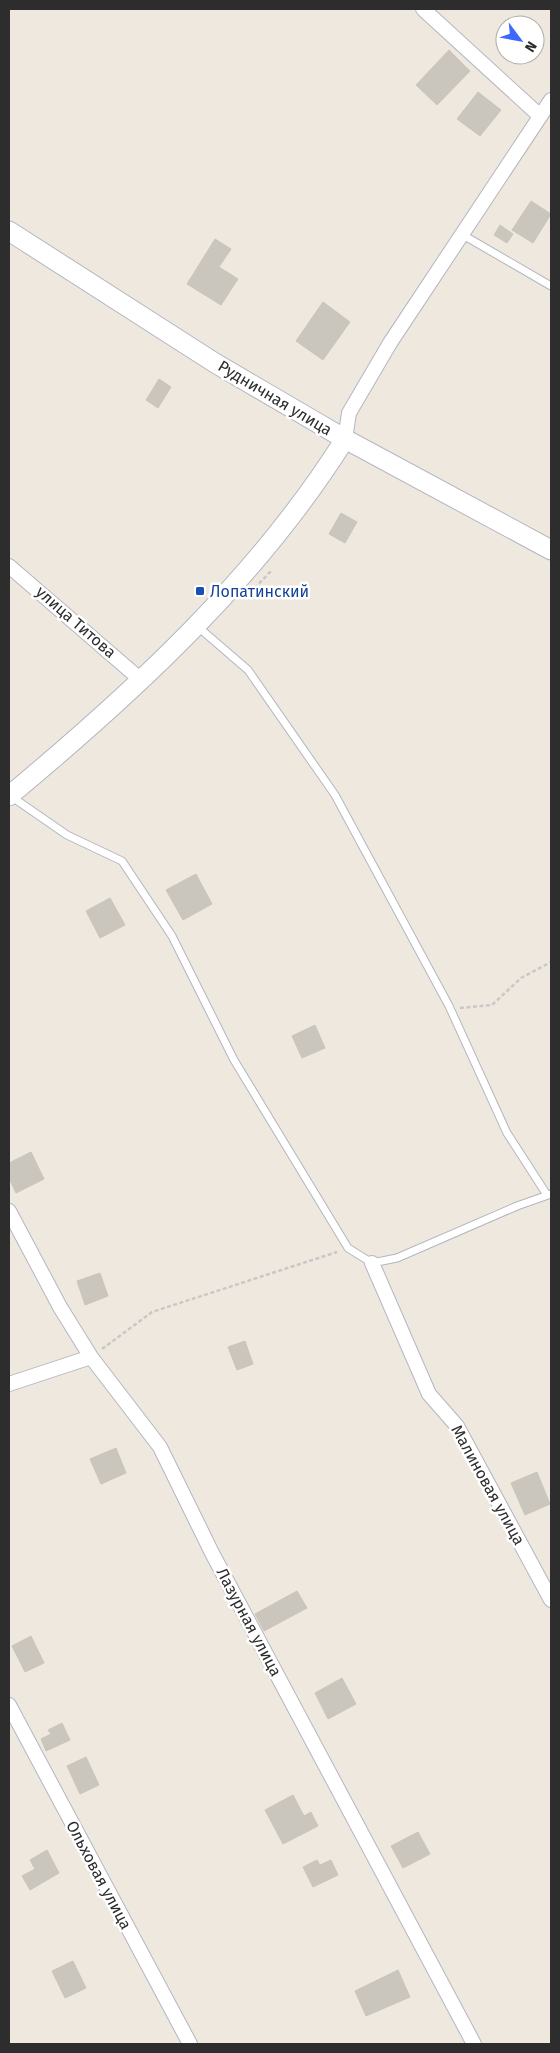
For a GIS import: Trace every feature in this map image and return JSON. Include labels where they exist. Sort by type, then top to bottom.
[{"type":"main road","name":"Рудничная улица","points":[[9,231],[216,362],[345,439],[551,550]]},
{"type":"main road","points":[[9,795],[82,734],[197,625],[296,512],[345,439]]},
{"type":"street","points":[[423,9],[540,116]]},
{"type":"street","points":[[345,439],[349,413],[390,343],[551,100]]},
{"type":"street","name":"улица Титова","points":[[9,566],[141,680]]},
{"type":"street","name":"Лазурная улица","points":[[9,1211],[60,1307],[91,1357],[160,1448],[212,1553],[474,2044]]},
{"type":"street","name":"Малиновая улица","points":[[372,1263],[429,1394],[457,1426],[551,1600]]},
{"type":"street","points":[[9,1384],[91,1357]]},
{"type":"street","name":"Ольховая улица","points":[[9,1705],[190,2044]]},
{"type":"lane","points":[[462,235],[551,286]]},
{"type":"lane","points":[[9,795],[67,835],[122,861],[172,936],[234,1060],[348,1248],[372,1263],[397,1258],[549,1194],[507,1133],[449,1006],[335,795],[248,670],[197,625]]},
{"type":"path","points":[[449,1006],[463,1008],[492,1005],[521,978],[551,962]]},
{"type":"path","points":[[91,1357],[152,1312],[348,1248]]},
{"type":"building","points":[[449,50],[470,71],[437,105],[416,85]]},
{"type":"building","points":[[478,92],[501,110],[480,136],[457,119]]},
{"type":"building","points":[[531,201],[551,214],[533,243],[512,230]]},
{"type":"building","points":[[500,225],[513,234],[507,243],[494,235]]},
{"type":"building","points":[[215,239],[231,249],[219,267],[238,279],[221,305],[187,284]]},
{"type":"building","points":[[323,302],[350,322],[323,360],[296,341]]},
{"type":"building","points":[[159,379],[171,387],[158,408],[146,400]]},
{"type":"building","points":[[341,513],[357,522],[345,543],[329,534]]},
{"type":"building","points":[[196,874],[212,904],[183,920],[166,890]]},
{"type":"building","points":[[110,898],[125,925],[100,938],[86,911]]},
{"type":"building","points":[[315,1025],[325,1048],[302,1058],[292,1036]]},
{"type":"building","points":[[31,1152],[44,1179],[16,1193],[9,1178],[9,1163]]},
{"type":"building","points":[[100,1273],[108,1296],[85,1305],[77,1281]]},
{"type":"building","points":[[245,1341],[253,1364],[237,1370],[228,1347]]},
{"type":"building","points":[[116,1448],[126,1473],[101,1484],[90,1459]]},
{"type":"building","points":[[537,1472],[550,1504],[525,1515],[511,1483]]},
{"type":"building","points":[[297,1591],[307,1608],[264,1631],[255,1614]]},
{"type":"building","points":[[31,1636],[44,1663],[25,1672],[12,1646]]},
{"type":"building","points":[[342,1678],[356,1704],[328,1719],[315,1693]]},
{"type":"building","points":[[62,1723],[70,1740],[46,1751],[41,1739],[51,1734],[48,1730]]},
{"type":"building","points":[[86,1757],[99,1785],[80,1794],[67,1766]]},
{"type":"building","points":[[293,1795],[304,1816],[311,1812],[318,1826],[283,1844],[265,1810]]},
{"type":"building","points":[[418,1832],[430,1854],[403,1868],[391,1846]]},
{"type":"building","points":[[47,1850],[59,1873],[30,1890],[22,1876],[35,1869],[30,1860]]},
{"type":"building","points":[[317,1860],[320,1865],[331,1860],[338,1875],[313,1887],[303,1867]]},
{"type":"building","points":[[73,1961],[86,1988],[65,1998],[52,1971]]},
{"type":"building","points":[[398,1970],[410,1997],[366,2016],[355,1991]]},
{"type":"place","name":"Лопатинский","points":[[200,591]]}]
